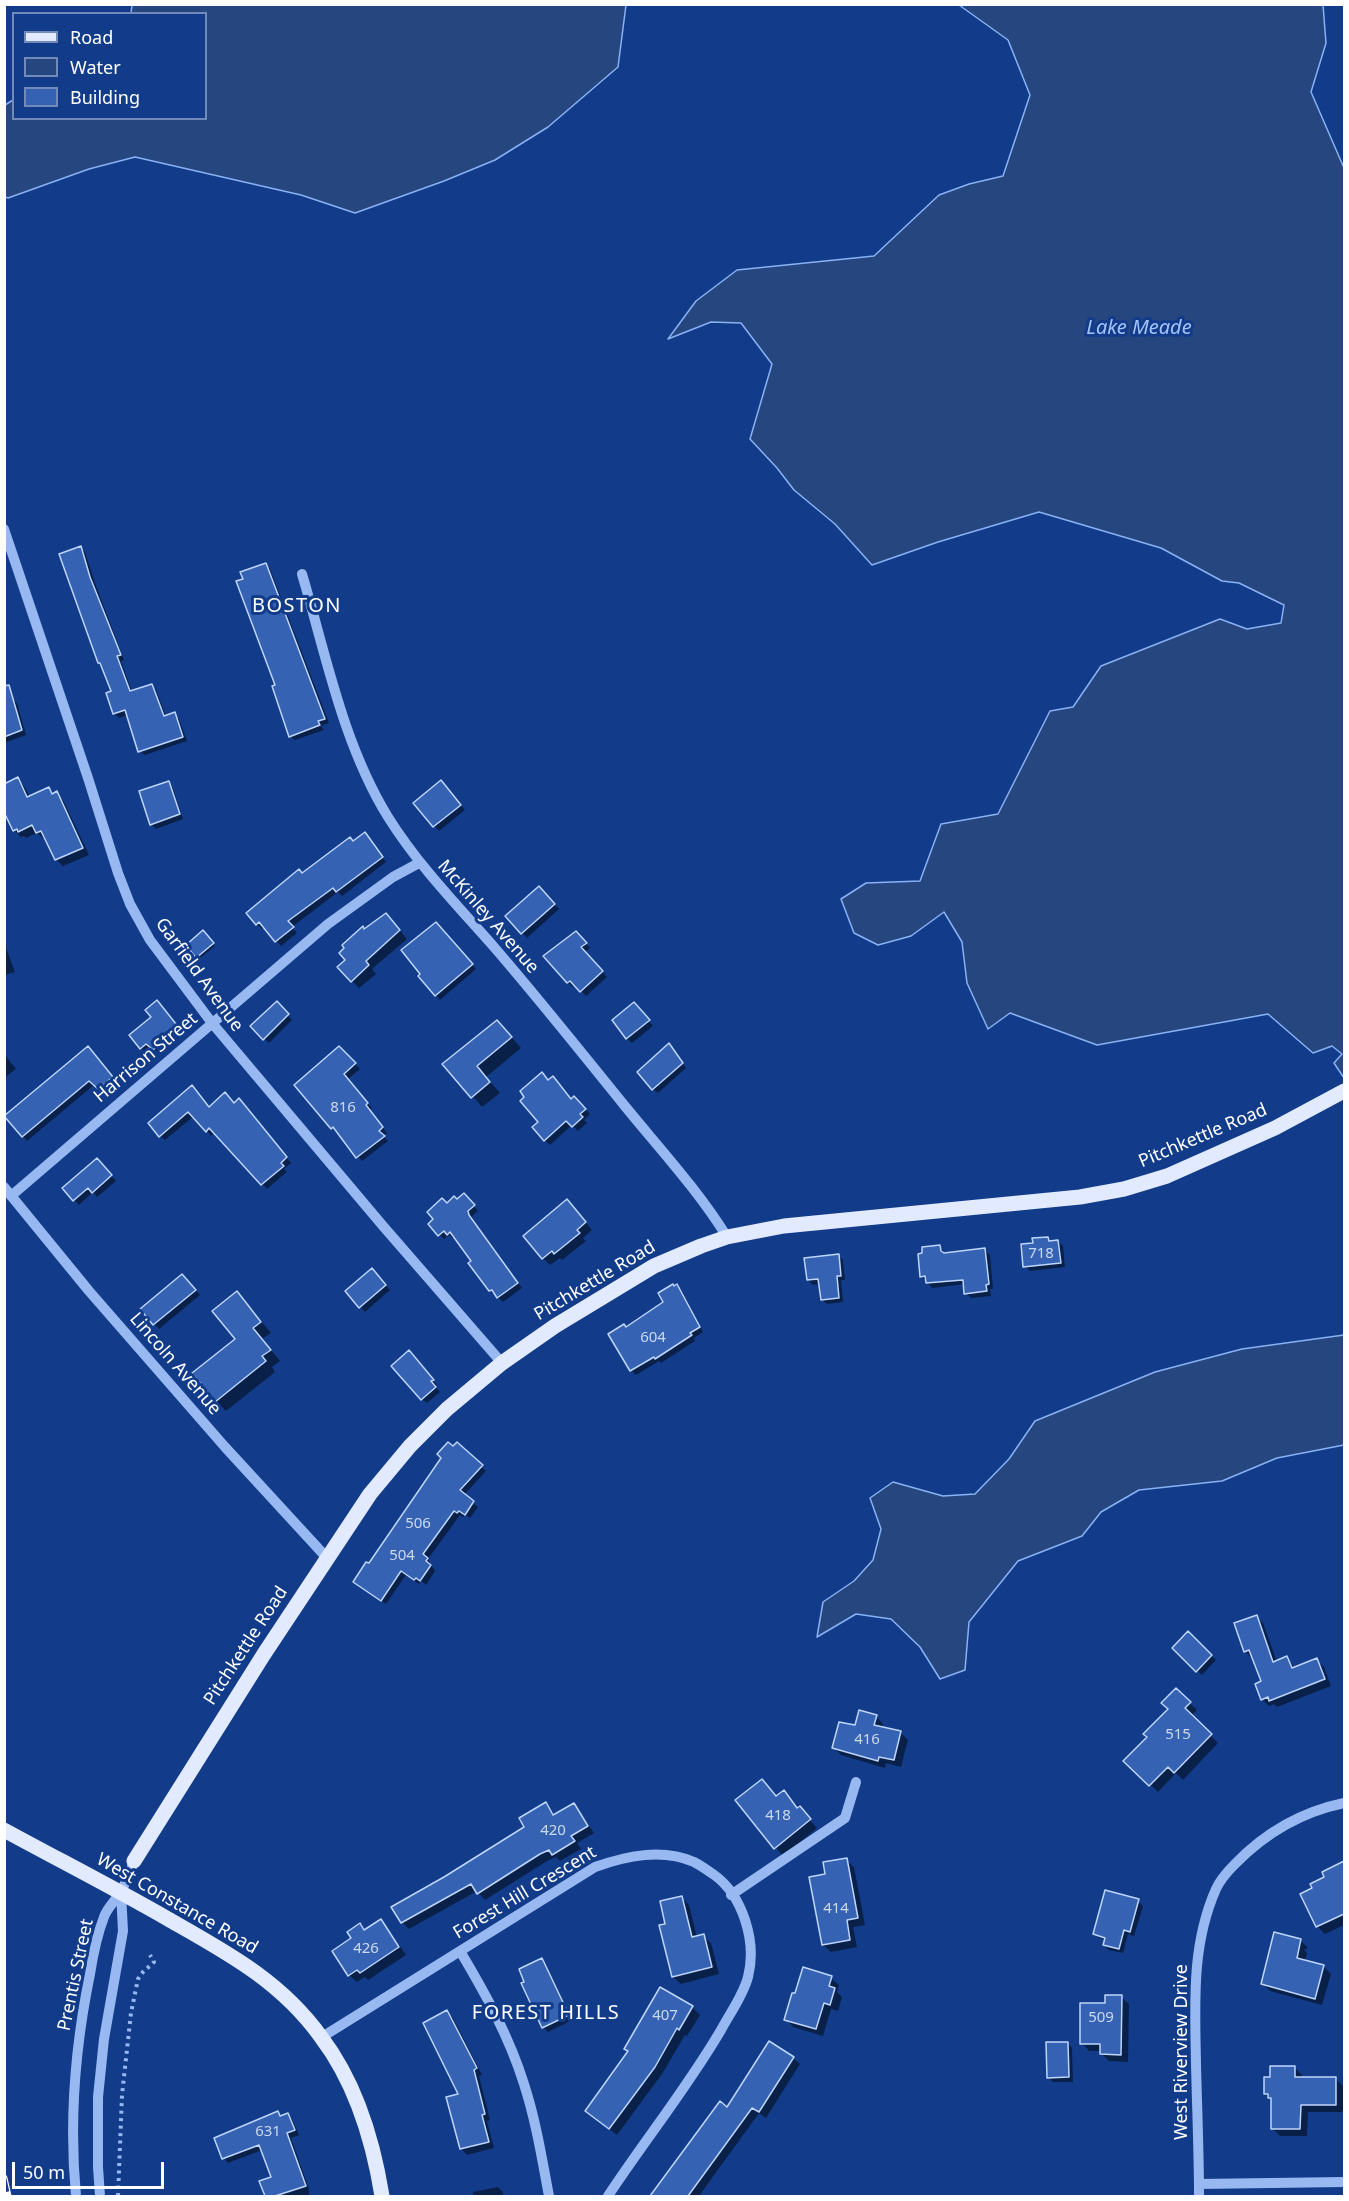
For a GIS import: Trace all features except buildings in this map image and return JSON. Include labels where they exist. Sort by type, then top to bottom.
[{"type":"main road","name":"Pitchkettle Road","points":[[134,1861],[264,1654],[370,1494],[410,1446],[447,1409],[502,1363],[555,1326],[654,1266],[701,1245],[727,1237],[784,1226],[1080,1197],[1124,1189],[1167,1176],[1208,1159],[1275,1128],[1342,1092]]},
{"type":"main road","name":"West Constance Road","points":[[4,1830],[121,1892],[241,1960],[275,1987],[322,2037],[340,2066],[358,2103],[371,2142],[382,2196]]},
{"type":"street","name":"Garfield Avenue","points":[[4,529],[118,873],[130,904],[150,940],[212,1023],[502,1363]]},
{"type":"street","name":"McKinley Avenue","points":[[302,574],[344,720],[363,768],[387,815],[419,863],[495,949],[661,1149],[716,1219],[727,1237]]},
{"type":"street","name":"Harrison Street","points":[[8,1191],[328,924],[393,877],[419,863]]},
{"type":"street","name":"Lincoln Avenue","points":[[8,1191],[89,1290],[218,1439],[327,1558]]},
{"type":"street","points":[[731,1894],[845,1818],[856,1782]]},
{"type":"street","name":"West Riverview Drive","points":[[1199,2196],[1194,1991],[1200,1943],[1217,1888],[1249,1849],[1269,1834],[1298,1817],[1321,1808],[1344,1803]]},
{"type":"street","name":"Forest Hill Crescent","points":[[322,2037],[595,1867],[619,1858],[644,1855],[669,1856],[694,1862],[716,1877],[740,1908],[748,1934],[751,1955],[748,1977],[704,2059],[608,2196]]},
{"type":"street","name":"Pitchkettle Road","points":[[121,1892],[134,1861]]},
{"type":"street","name":"Prentis Street","points":[[76,2196],[73,2133],[80,2033],[95,1947],[105,1915],[121,1892]]},
{"type":"street","name":"Prentis Street","points":[[100,2196],[98,2097],[104,2039],[123,1931],[121,1892]]},
{"type":"street","points":[[460,1951],[487,1996],[524,2083],[538,2134],[549,2196]]},
{"type":"street","points":[[1199,2184],[1344,2182]]},
{"type":"path","points":[[118,2196],[122,2096],[131,2013],[138,1979],[142,1972],[154,1962],[150,1955]]},
{"type":"water","points":[[132,4],[626,5],[618,67],[548,127],[495,160],[355,213],[301,195],[135,157],[89,169],[8,198],[5,197],[5,105],[12,101],[12,120],[207,120],[207,12],[131,12]]},
{"type":"water","name":"Lake Meade","points":[[959,5],[1323,5],[1326,43],[1311,92],[1344,168],[1344,1078],[1334,1063],[1342,1054],[1332,1046],[1313,1053],[1268,1014],[1097,1045],[1010,1013],[988,1029],[967,983],[962,942],[944,912],[911,936],[878,945],[854,933],[841,899],[866,883],[920,881],[941,824],[998,814],[1050,711],[1073,707],[1101,666],[1220,619],[1247,629],[1281,623],[1284,605],[1239,583],[1222,581],[1161,548],[1039,512],[938,542],[872,565],[835,524],[794,490],[750,439],[772,364],[741,323],[711,322],[668,339],[696,301],[737,270],[874,256],[939,195],[969,184],[1003,176],[1030,95],[1008,40]]},
{"type":"water","points":[[1344,1335],[1344,1445],[1277,1458],[1222,1481],[1139,1490],[1101,1512],[1082,1536],[1018,1561],[969,1622],[965,1670],[940,1679],[920,1647],[891,1619],[856,1614],[817,1637],[823,1602],[854,1581],[873,1560],[881,1529],[870,1498],[893,1482],[943,1496],[975,1494],[1009,1459],[1035,1421],[1155,1372],[1242,1349]]},
{"type":"railway","points":[[4,2178],[8,2196]]},
{"type":"district","name":"BOSTON","points":[[297,606]]},
{"type":"district","name":"FOREST HILLS","points":[[546,2013]]}]
